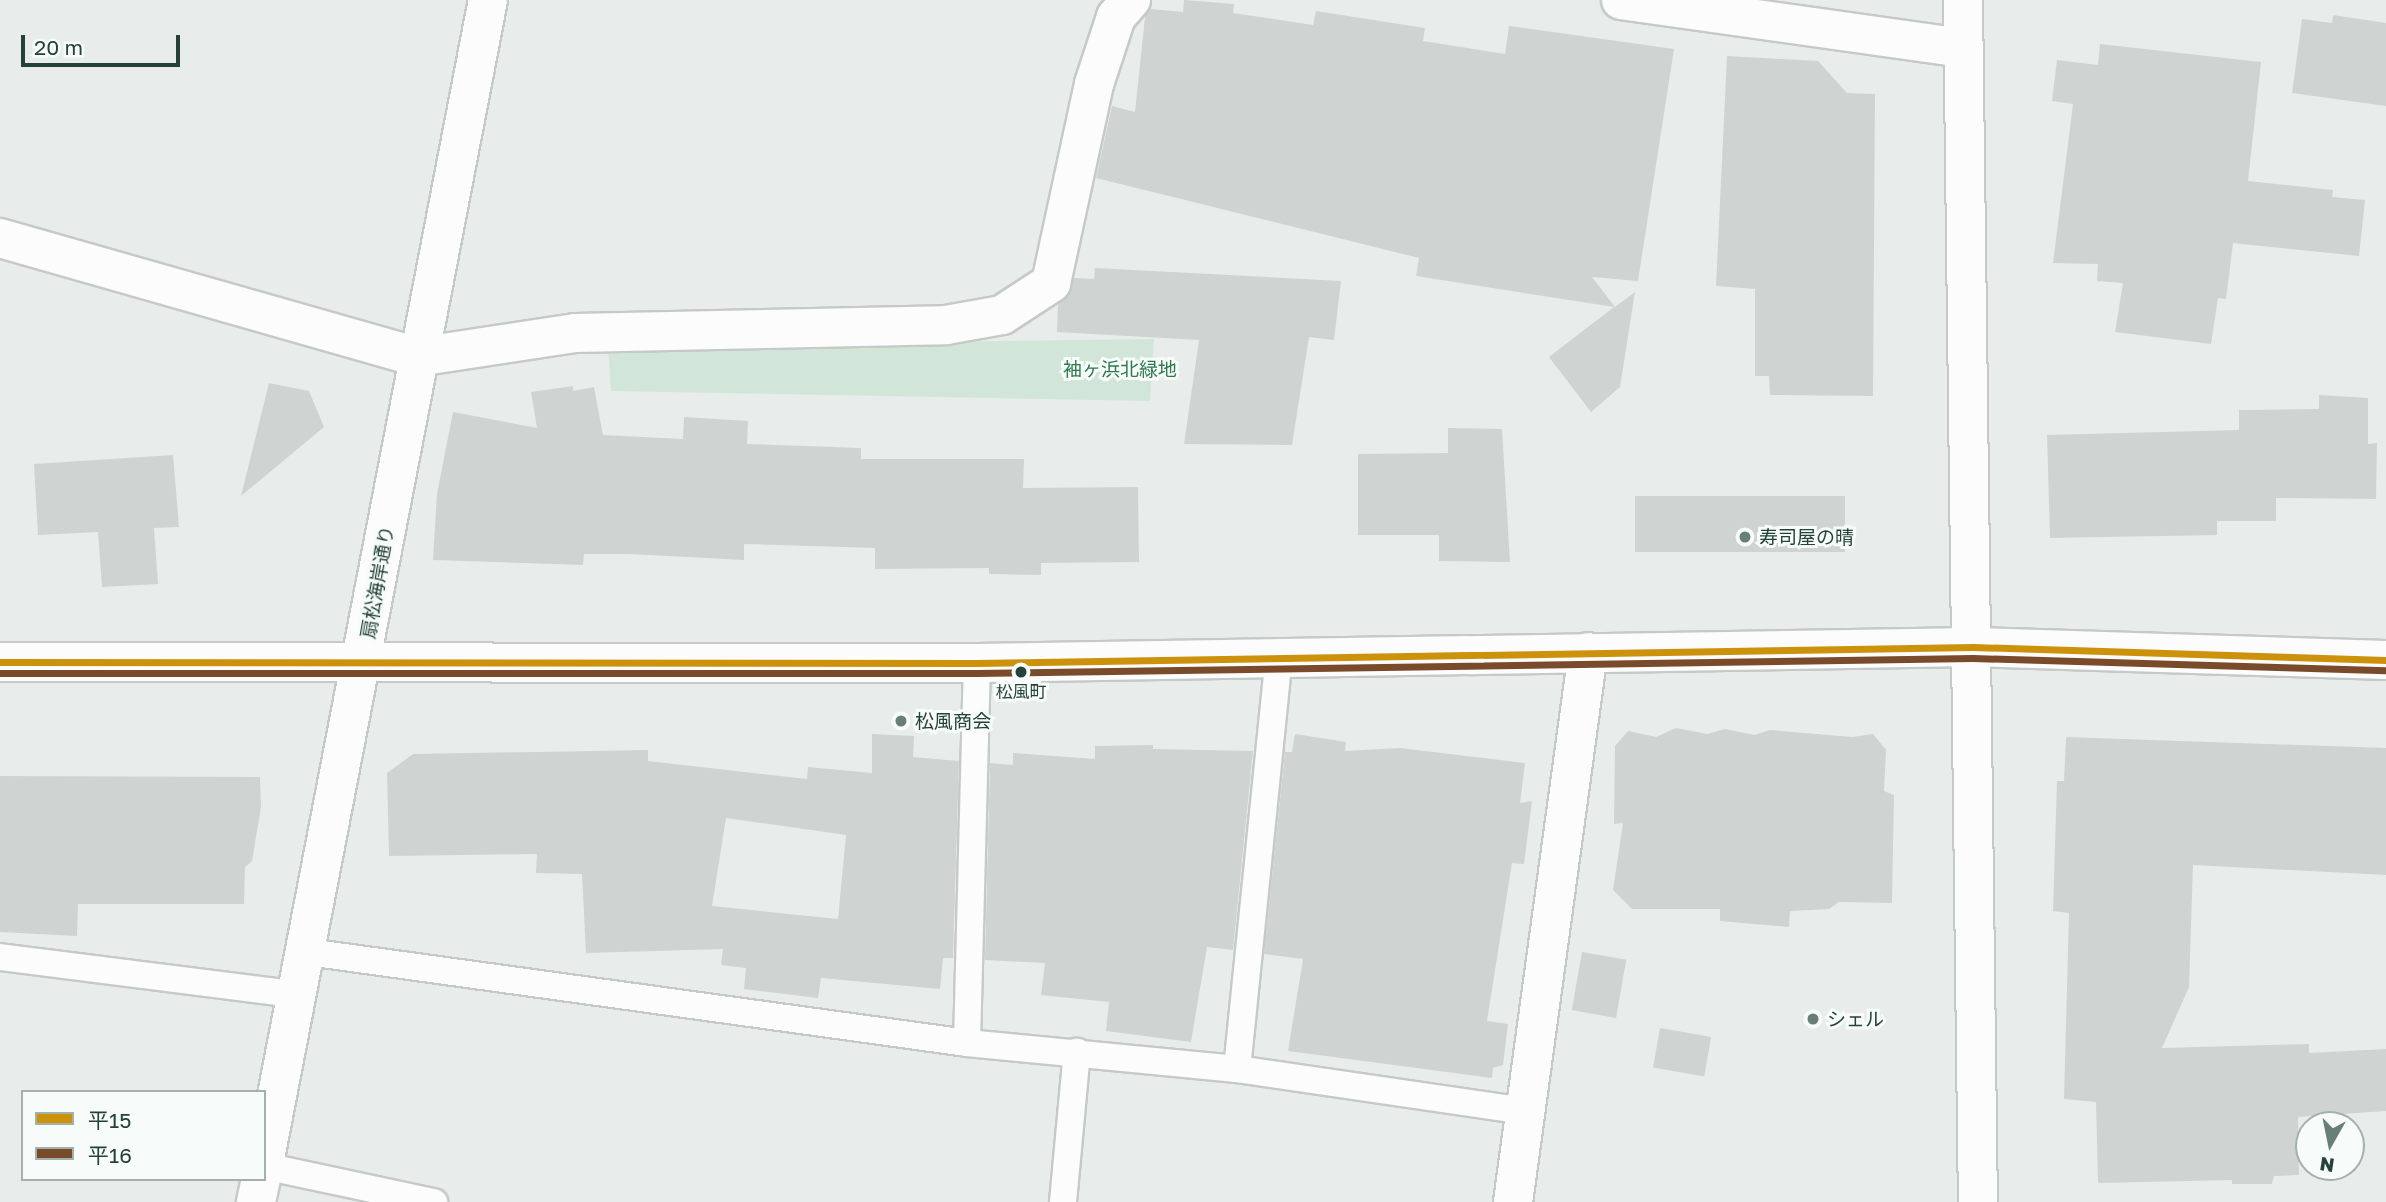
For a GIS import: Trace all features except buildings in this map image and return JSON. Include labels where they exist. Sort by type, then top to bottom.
[{"type":"street","name":"扇松海岸通り","points":[[266,1154],[308,951],[417,356],[488,0]]},
{"type":"street","points":[[0,238],[417,356],[575,333],[946,325],[1003,315],[1051,283],[1094,84],[1116,17],[1131,0]]},
{"type":"street","points":[[1621,0],[1962,48]]},
{"type":"street","points":[[1963,0],[1978,1202]]},
{"type":"street","points":[[0,662],[977,663],[1279,655],[1973,647],[2386,660]]},
{"type":"street","points":[[1513,1202],[1588,652]]},
{"type":"street","points":[[256,1202],[261,1181]]},
{"type":"lane","points":[[1237,1069],[1279,655]]},
{"type":"lane","points":[[967,1042],[977,663]]},
{"type":"lane","points":[[308,951],[967,1042],[1237,1069],[1525,1111]]},
{"type":"lane","points":[[0,957],[299,995]]},
{"type":"lane","points":[[1063,1202],[1077,1052]]},
{"type":"lane","points":[[266,1164],[434,1202]]},
{"type":"green space","name":"袖ヶ浜北緑地","points":[[1154,339],[1150,401],[611,391],[608,346]]},
{"type":"transit line","name":"平15","points":[[0,662],[977,663],[1973,647],[2386,660]]},
{"type":"transit line","name":"平16","points":[[0,673],[977,673],[1973,658],[2386,670]]},
{"type":"place","name":"寿司屋の晴","points":[[1745,537]]},
{"type":"place","name":"松風町","points":[[1021,672]]},
{"type":"place","name":"松風商会","points":[[901,721]]},
{"type":"place","name":"シェル","points":[[1813,1019]]}]
